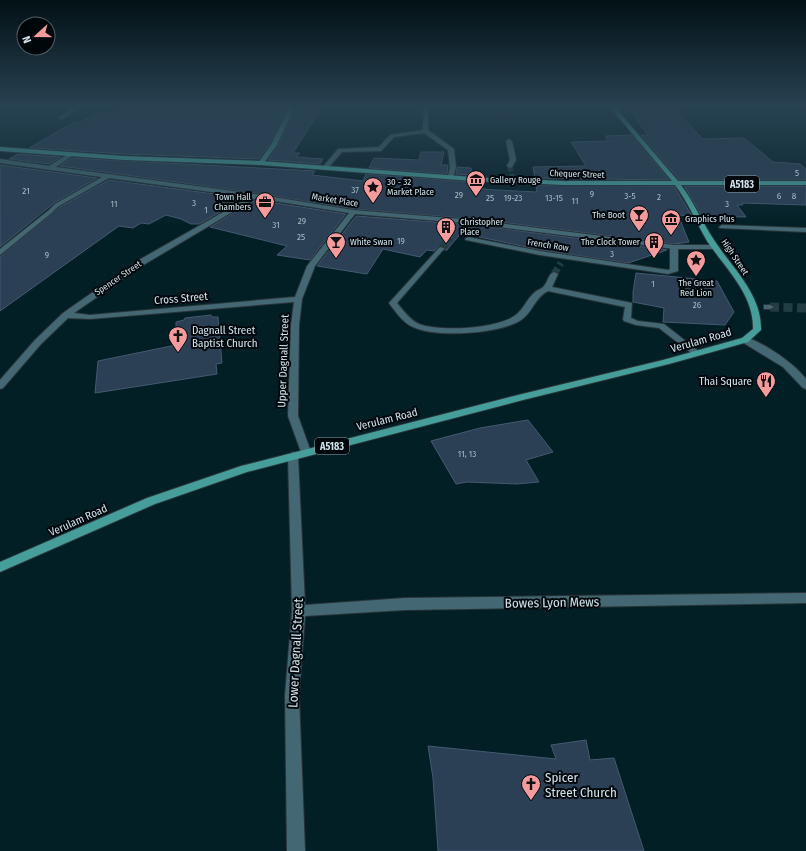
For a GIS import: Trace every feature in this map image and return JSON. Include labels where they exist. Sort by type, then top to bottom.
[{"type":"main road","points":[[261,163],[273,146]]},
{"type":"main road","name":"High Street","points":[[645,146],[678,184],[693,206],[715,247],[733,270],[759,319],[757,330],[744,340]]},
{"type":"main road","name":"Chequer Street","points":[[0,149],[70,154],[261,163],[450,177],[678,184]]},
{"type":"main road","name":"A5183","points":[[678,184],[806,183]]},
{"type":"main road","name":"Verulam Road","points":[[0,568],[151,501],[246,469],[299,454],[744,340]]},
{"type":"street","points":[[325,168],[340,150],[381,149],[384,146]]},
{"type":"street","points":[[445,146],[451,150],[452,167],[450,177]]},
{"type":"street","points":[[510,146],[513,160],[510,166]]},
{"type":"street","points":[[50,168],[70,154]]},
{"type":"street","name":"Market Place","points":[[0,161],[255,196],[353,212],[475,222],[674,247],[715,247]]},
{"type":"street","points":[[0,253],[57,205],[108,176]]},
{"type":"street","name":"Spencer Street","points":[[0,386],[38,342],[66,315],[142,262],[255,196]]},
{"type":"street","name":"Upper Dagnall Street","points":[[299,454],[293,416],[295,325],[298,299],[311,266],[353,212]]},
{"type":"street","points":[[722,227],[806,230]]},
{"type":"street","name":"French Row","points":[[468,239],[562,259],[668,272],[674,271],[674,247]]},
{"type":"street","points":[[441,249],[393,303],[403,316],[417,326],[444,330],[469,330],[495,326],[518,318],[538,291],[547,288],[629,305],[627,319],[636,323],[661,326],[697,353]]},
{"type":"street","points":[[547,288],[554,274]]},
{"type":"street","name":"Cross Street","points":[[66,315],[90,317],[298,299]]},
{"type":"street","points":[[744,340],[785,362],[799,375],[806,386]]},
{"type":"street","name":"Lower Dagnall Street","points":[[296,851],[292,694],[299,611],[299,454]]},
{"type":"street","name":"Bowes Lyon Mews","points":[[299,611],[405,604],[806,598]]},
{"type":"building","points":[[33,146],[269,146],[259,159],[124,154],[29,148]]},
{"type":"building","points":[[278,146],[298,146],[293,153],[300,153],[296,157],[323,159],[320,164],[268,160]]},
{"type":"building","points":[[573,146],[641,146],[669,180],[535,178],[533,167],[586,166]]},
{"type":"building","points":[[650,146],[753,146],[773,162],[800,164],[806,169],[806,180],[679,180]]},
{"type":"building","points":[[421,152],[444,152],[441,165],[448,165],[447,174],[369,168],[374,158],[419,160]]},
{"type":"building","points":[[18,154],[61,157],[49,164],[9,159]]},
{"type":"building","points":[[72,158],[315,171],[312,175],[363,181],[366,174],[472,182],[472,188],[537,192],[536,185],[674,186],[692,216],[678,215],[689,242],[674,244],[475,219],[353,209],[255,193],[60,166]]},
{"type":"building","points":[[0,165],[97,178],[54,203],[0,247]]},
{"type":"building","points":[[457,167],[471,168],[472,175],[456,174]]},
{"type":"building","points":[[109,180],[245,198],[199,224],[191,224],[181,219],[166,215],[149,224],[141,223],[133,228],[119,226],[0,311],[0,256],[60,207]]},
{"type":"building","points":[[684,186],[806,186],[806,205],[742,203],[743,205],[737,205],[746,217],[702,216]]},
{"type":"building","points":[[256,200],[346,214],[310,260],[277,255],[287,246],[210,227]]},
{"type":"building","points":[[356,216],[475,225],[667,250],[628,263],[540,250],[461,233],[446,251],[446,248],[440,246],[434,251],[427,250],[420,257],[383,249],[367,274],[317,266]]},
{"type":"building","points":[[636,273],[717,281],[734,312],[725,325],[663,322],[664,308],[633,302]]},
{"type":"building","name":"Dagnall Street Baptist Church","points":[[211,315],[212,317],[218,317],[222,363],[216,364],[217,374],[95,393],[98,361],[176,345],[176,322],[184,320],[185,318]]},
{"type":"building","points":[[528,420],[553,452],[526,460],[539,482],[516,484],[467,482],[456,484],[431,441],[480,428]]},
{"type":"building","name":"Spicer Street Church","points":[[586,740],[590,760],[614,758],[644,851],[438,851],[433,778],[428,746],[556,759],[551,745]]},
{"type":"tunnel","points":[[510,166],[512,177]]},
{"type":"tunnel","points":[[441,249],[451,238]]},
{"type":"tunnel","points":[[554,274],[561,263]]},
{"type":"tunnel","points":[[770,307],[806,308]]},
{"type":"place","name":"Gallery Rouge","points":[[476,197]]},
{"type":"place","name":"30 - 32 Market Place","points":[[373,204]]},
{"type":"place","name":"Town Hall Chambers","points":[[265,219]]},
{"type":"place","name":"The Boot","points":[[639,232]]},
{"type":"place","name":"Graphics Plus","points":[[671,236]]},
{"type":"place","name":"Christopher Place","points":[[446,244]]},
{"type":"place","name":"White Swan","points":[[336,259]]},
{"type":"place","name":"The Clock Tower","points":[[654,259]]},
{"type":"place","name":"The Great Red Lion","points":[[696,277]]},
{"type":"place","name":"Dagnall Street Baptist Church","points":[[178,353]]},
{"type":"place","name":"Thai Square","points":[[766,398]]},
{"type":"place","name":"Spicer Street Church","points":[[531,801]]}]
